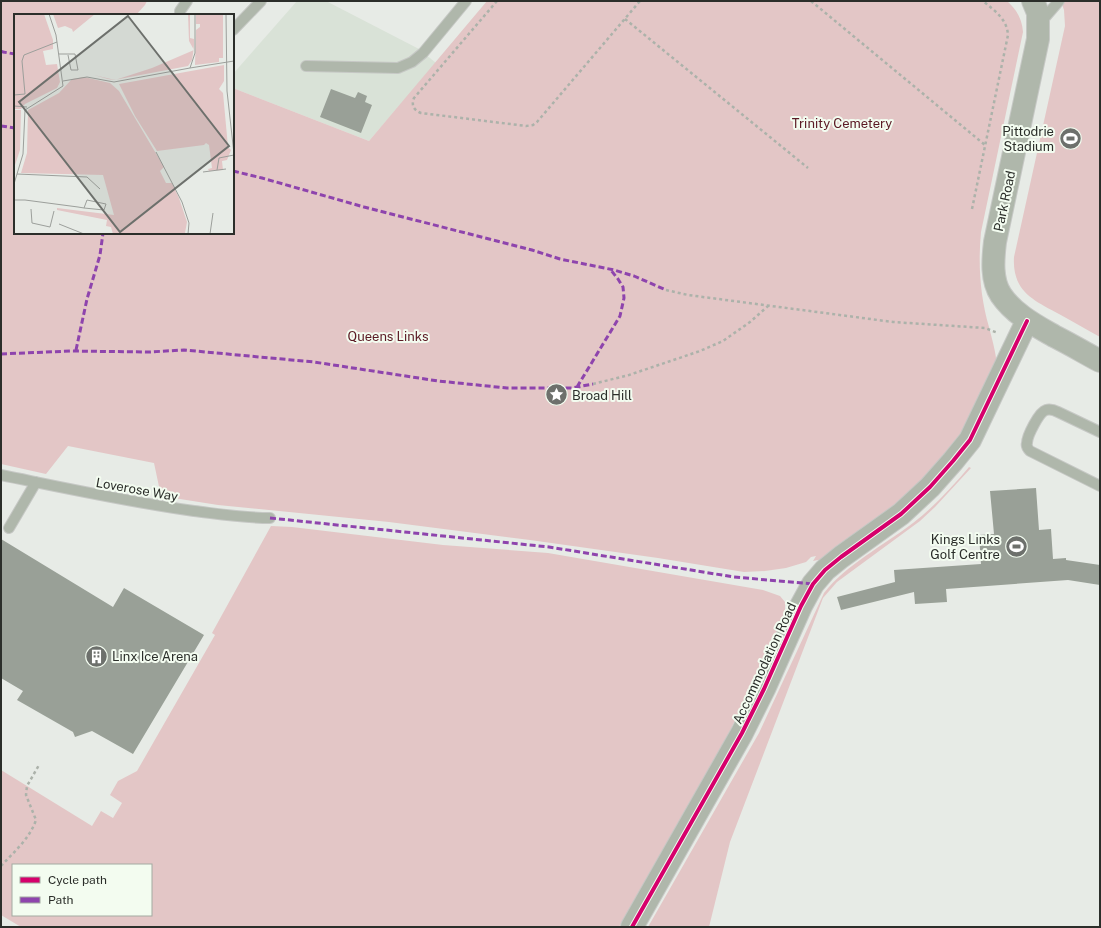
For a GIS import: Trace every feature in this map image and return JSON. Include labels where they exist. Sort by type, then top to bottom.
[{"type":"street","name":"Park Road","points":[[1033,1],[1038,13],[1038,39],[993,259],[994,279],[1001,295],[1028,321],[1100,361]]},
{"type":"street","name":"Accommodation Road","points":[[632,927],[742,733],[767,683],[801,606],[814,584],[825,570],[841,557],[901,514],[930,487],[953,461],[970,440],[1028,321]]},
{"type":"lane","points":[[180,14],[180,11],[187,1]]},
{"type":"lane","points":[[234,29],[261,1]]},
{"type":"lane","points":[[306,66],[398,68],[412,62],[423,53],[466,1]]},
{"type":"lane","points":[[1039,25],[1060,1]]},
{"type":"lane","points":[[1100,432],[1051,409],[1044,410],[1039,415],[1026,444],[1030,451],[1100,486]]},
{"type":"lane","name":"Loverose Way","points":[[1,475],[167,508],[244,518],[270,518]]},
{"type":"lane","points":[[9,528],[36,482]]},
{"type":"path","points":[[497,1],[414,98],[413,107],[416,111],[421,113],[526,126],[533,125],[640,1]]},
{"type":"path","points":[[810,1],[985,145]]},
{"type":"path","points":[[972,208],[1008,35],[1008,27],[1004,20],[983,1]]},
{"type":"path","points":[[624,19],[808,168]]},
{"type":"path","points":[[666,290],[688,295],[893,322],[985,328],[1016,343]]},
{"type":"path","points":[[593,384],[629,375],[700,351],[723,341],[750,322],[768,306]]},
{"type":"path","points":[[1,866],[28,836],[35,824],[36,820],[26,794],[27,786],[39,765]]},
{"type":"shaded area","points":[[297,1],[326,1],[419,49],[436,63],[369,141],[234,88],[234,73]]},
{"type":"green space","name":"Queens Links","points":[[1,1],[147,1],[137,14],[14,14],[14,234],[234,234],[234,88],[369,141],[487,1],[1007,1],[1018,15],[1023,32],[981,232],[980,280],[986,315],[995,351],[997,376],[938,474],[828,558],[813,561],[816,556],[811,557],[806,562],[786,568],[744,572],[658,558],[389,522],[218,505],[161,496],[154,463],[68,446],[46,474],[1,464]]},
{"type":"green space","name":"Pittodrie Stadium","points":[[1061,1],[1100,1],[1100,337],[1033,299],[1021,286],[1014,269],[1014,257],[1065,26],[1064,10]]},
{"type":"green space","points":[[969,467],[971,468],[920,521],[837,582],[823,598],[730,842],[709,927],[648,927],[759,733],[824,593],[854,564],[921,517]]},
{"type":"green space","points":[[271,526],[292,527],[443,545],[548,553],[763,590],[780,596],[785,602],[785,613],[771,647],[718,755],[619,927],[21,927],[1,915],[1,770],[92,826],[101,811],[113,818],[122,803],[110,795],[118,781],[137,771],[215,635],[212,633]]},
{"type":"building","points":[[331,89],[355,98],[358,92],[367,96],[365,102],[372,105],[361,133],[320,117]]},
{"type":"building","name":"Kings Links Golf Centre","points":[[1036,488],[1039,530],[1051,529],[1053,559],[1066,558],[1066,560],[1100,565],[1100,585],[1068,580],[946,589],[947,602],[915,604],[914,592],[841,610],[837,597],[895,582],[894,570],[981,564],[979,535],[994,534],[990,491]]},
{"type":"building","name":"Linx Ice Arena","points":[[1,539],[113,607],[124,588],[204,635],[133,754],[92,731],[75,737],[73,732],[17,700],[23,691],[1,678]]},
{"type":"marked path","points":[[1,51],[14,54]]},
{"type":"marked path","points":[[1,126],[14,128]]},
{"type":"marked path","points":[[234,171],[364,207],[532,250],[560,259],[614,270],[634,276],[666,290]]},
{"type":"marked path","points":[[76,350],[87,299],[100,255],[103,234]]},
{"type":"marked path","points":[[577,387],[620,316],[624,298],[623,287],[610,269]]},
{"type":"marked path","points":[[1,354],[70,351],[149,352],[184,350],[314,362],[438,381],[507,388],[572,388],[593,384]]},
{"type":"marked path","points":[[270,518],[549,547],[734,577],[813,584]]},
{"type":"cycle path","points":[[632,927],[742,733],[764,689],[801,606],[813,584],[825,570],[841,557],[901,514],[930,487],[953,461],[970,440],[1027,321]]},
{"type":"place","name":"Pittodrie Stadium","points":[[1070,138]]},
{"type":"place","name":"Broad Hill","points":[[557,395]]},
{"type":"place","name":"Kings Links Golf Centre","points":[[1016,546]]},
{"type":"place","name":"Linx Ice Arena","points":[[96,656]]},
{"type":"park label","name":"Trinity Cemetery","points":[[842,123]]}]
